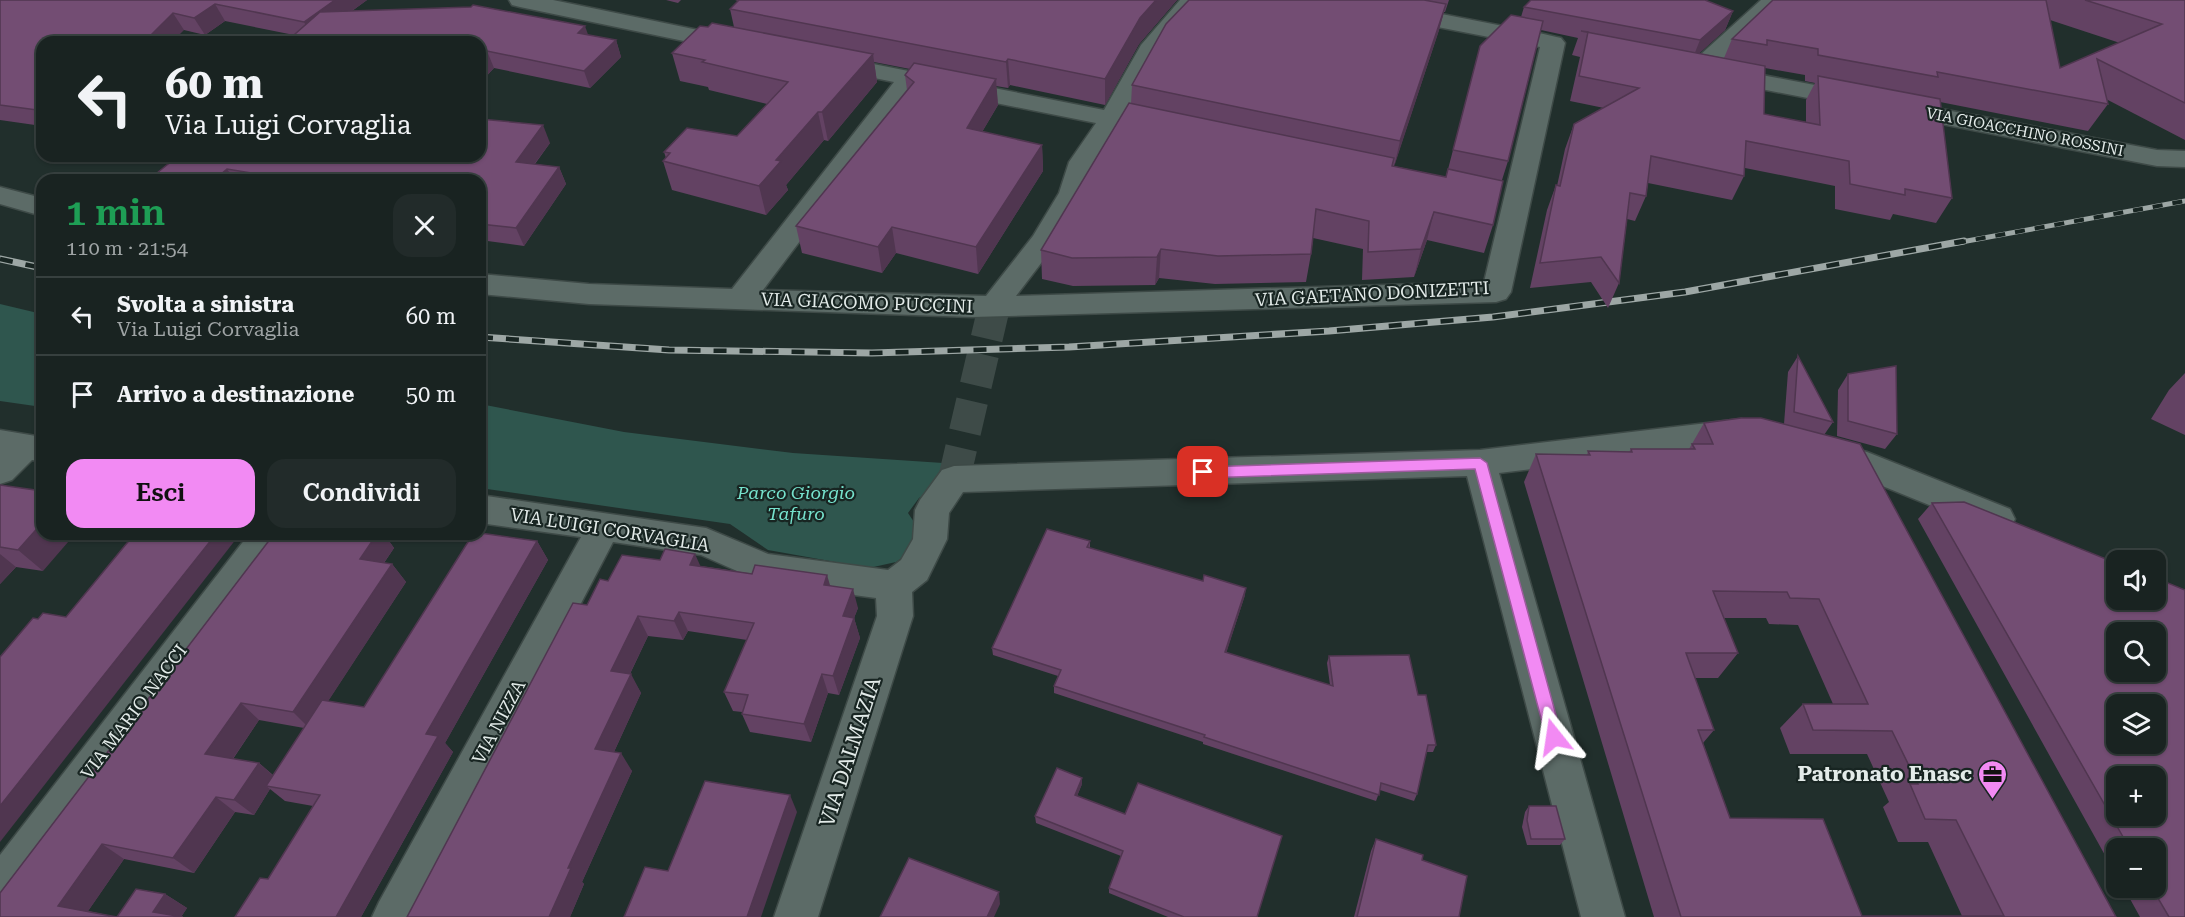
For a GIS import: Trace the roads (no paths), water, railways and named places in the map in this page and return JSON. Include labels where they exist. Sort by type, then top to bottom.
[{"type":"street","points":[[520,0],[760,49]]},
{"type":"street","name":"VIA GIACOMO PUCCINI","points":[[486,285],[589,294],[994,308],[1007,287],[1044,241],[1072,193],[1082,162],[1112,118],[1153,45],[1179,18],[1191,0]]},
{"type":"street","name":"VIA GAETANO DONIZETTI","points":[[994,308],[1496,292],[1504,201],[1564,45],[1335,0]]},
{"type":"street","name":"VIA GIOACCHINO ROSSINI","points":[[1774,0],[1687,68],[2157,158],[2185,159]]},
{"type":"street","points":[[806,58],[1190,135]]},
{"type":"street","points":[[741,298],[910,78]]},
{"type":"street","points":[[0,195],[36,205]]},
{"type":"street","points":[[894,585],[914,570],[930,539],[932,510],[954,479],[1480,463],[1738,430],[1770,438]]},
{"type":"street","points":[[0,471],[22,446]]},
{"type":"street","points":[[1802,447],[1855,461],[2028,531]]},
{"type":"street","points":[[1855,461],[1880,507]]},
{"type":"street","points":[[1480,463],[1603,917]]},
{"type":"street","name":"VIA LUIGI CORVAGLIA","points":[[486,510],[706,543],[764,568],[894,585]]},
{"type":"street","name":"VIA NIZZA","points":[[394,917],[604,527]]},
{"type":"street","name":"VIA MARIO NACCI","points":[[0,890],[264,540]]},
{"type":"street","name":"VIA DALMAZIA","points":[[796,917],[895,616],[894,585]]},
{"type":"tunnel","points":[[954,479],[994,307]]},
{"type":"railway","points":[[1956,243],[2185,201]]},
{"type":"railway","points":[[486,337],[669,350],[872,353],[1069,347],[1329,331],[1493,317],[1685,292],[1964,241]]},
{"type":"railway","points":[[0,259],[36,267]]},
{"type":"place","name":"Patronato Enasc","points":[[1993,800]]},
{"type":"park label","name":"Parco Giorgio Tafuro","points":[[796,503]]}]
